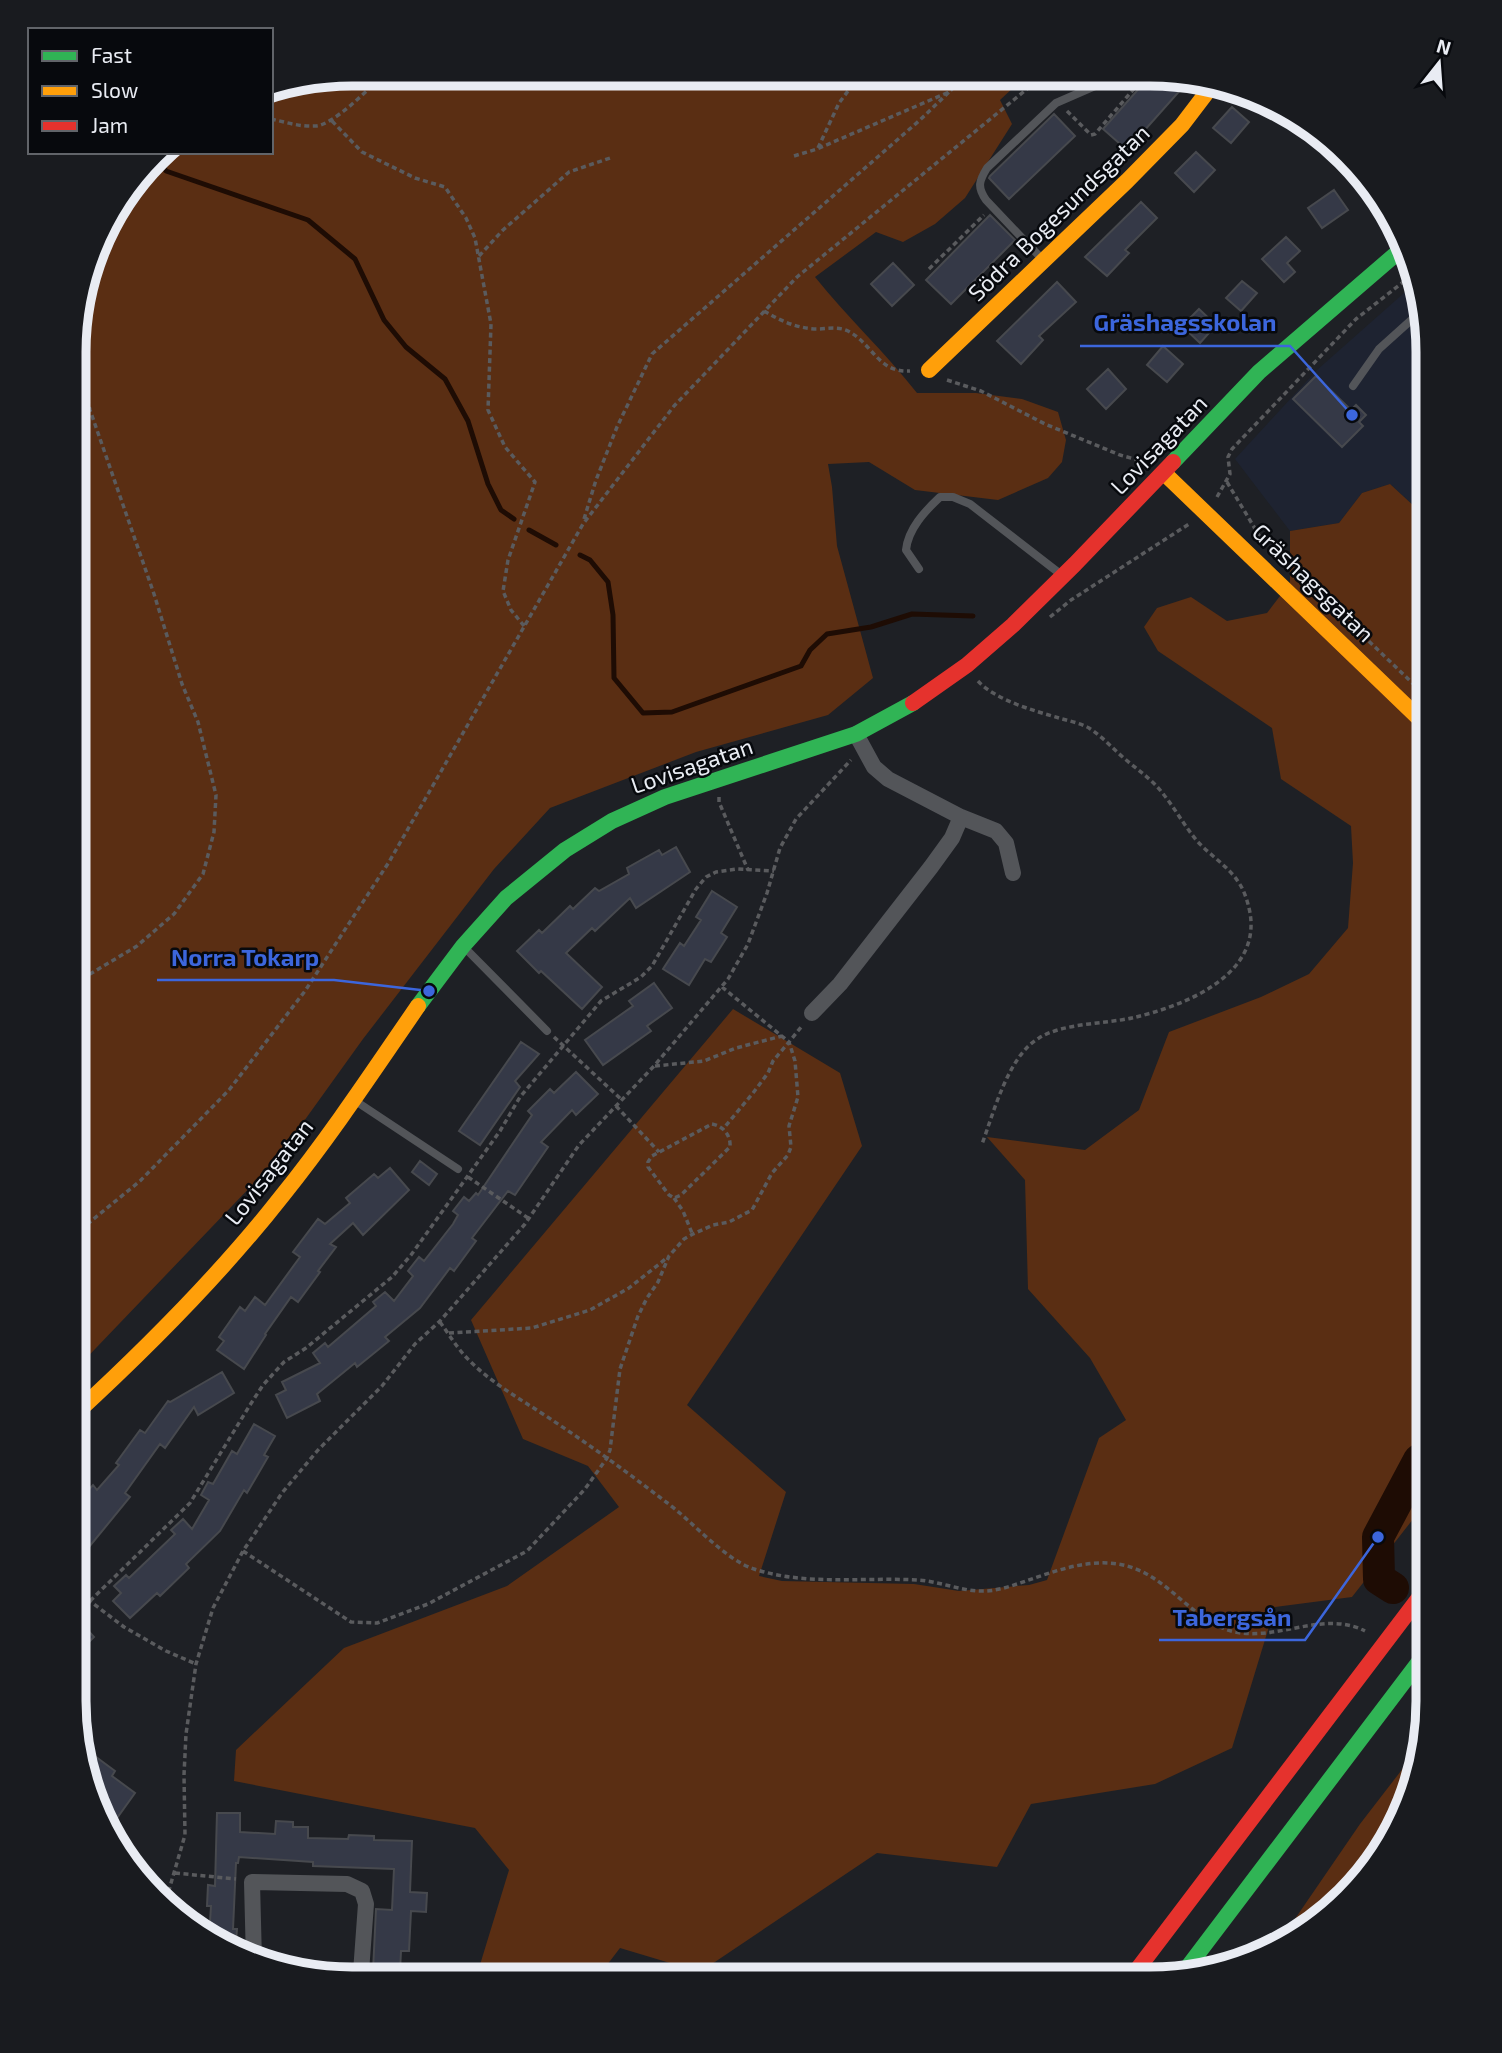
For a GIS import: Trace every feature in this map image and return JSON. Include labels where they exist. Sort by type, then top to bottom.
[{"type":"main road","name":"Södra Bogesundsgatan","points":[[929,370],[1127,181],[1182,125],[1206,92]]},
{"type":"main road","name":"Lovisagatan","points":[[86,1404],[129,1365],[201,1290],[282,1197],[354,1100],[429,991],[463,946],[506,898],[565,850],[612,821],[642,806],[856,734],[912,703],[967,665],[1063,576],[1259,372],[1397,253]]},
{"type":"main road","name":"Gräshagsgatan","points":[[1164,473],[1416,715]]},
{"type":"main road","points":[[1139,1967],[1416,1602]]},
{"type":"main road","points":[[1190,1964],[1416,1666]]},
{"type":"street","points":[[856,734],[874,767],[888,779],[961,817],[996,831],[1006,843],[1013,873]]},
{"type":"street","points":[[813,1013],[840,984],[931,867],[952,838],[961,817]]},
{"type":"street","points":[[254,1948],[252,1882],[347,1884],[362,1891],[366,1903],[362,1967]]},
{"type":"lane","points":[[1043,260],[979,189],[980,180],[987,167],[1058,102],[1095,86]]},
{"type":"lane","points":[[1353,386],[1379,349],[1414,317]]},
{"type":"lane","points":[[919,569],[906,550],[907,541],[923,513],[940,497],[953,497],[970,505],[1063,576]]},
{"type":"lane","points":[[463,946],[547,1031]]},
{"type":"lane","points":[[354,1100],[458,1169]]},
{"type":"path","points":[[273,119],[318,127],[332,121],[371,86]]},
{"type":"path","points":[[817,149],[839,103],[852,86]]},
{"type":"path","points":[[583,524],[596,480],[617,428],[652,354],[955,86]]},
{"type":"path","points":[[86,1225],[140,1181],[229,1090],[305,991],[389,862],[583,524],[674,406],[797,277],[1029,86]]},
{"type":"path","points":[[1058,102],[1091,135],[1095,134],[1136,86]]},
{"type":"path","points":[[794,156],[817,149],[949,92]]},
{"type":"path","points":[[332,121],[362,152],[415,178],[445,187],[466,218],[475,238],[491,324],[488,410],[505,447],[535,482],[508,559],[503,591],[511,610],[524,626]]},
{"type":"path","points":[[479,256],[503,230],[569,172],[613,157]]},
{"type":"path","points":[[929,269],[993,206]]},
{"type":"path","points":[[1217,497],[1230,474],[1228,457],[1232,449],[1356,319],[1406,280]]},
{"type":"path","points":[[764,311],[782,322],[796,326],[842,328],[852,333],[891,370],[929,370],[951,382],[981,391],[1045,424],[1119,455],[1138,460]]},
{"type":"path","points":[[86,392],[182,684],[198,722],[216,796],[214,832],[203,874],[174,914],[136,946],[86,976]]},
{"type":"path","points":[[1227,482],[1262,541]]},
{"type":"path","points":[[1320,594],[1416,686]]},
{"type":"path","points":[[967,665],[983,686],[1004,698],[1037,712],[1086,726],[1144,773],[1163,793],[1193,836],[1240,884],[1251,917],[1246,953],[1226,977],[1210,987],[1160,1010],[1048,1034],[1030,1045],[1010,1074],[982,1144]]},
{"type":"path","points":[[167,1892],[185,1835],[186,1734],[196,1664],[213,1608],[243,1551],[282,1493],[318,1450],[382,1386],[415,1344],[440,1321],[528,1218],[579,1145],[654,1066],[729,979],[748,944],[780,848],[796,819],[864,750]]},
{"type":"path","points":[[715,780],[719,790],[719,802],[748,870]]},
{"type":"path","points":[[90,1601],[190,1503],[263,1385],[284,1362],[306,1348],[392,1277],[411,1255],[500,1131],[520,1097],[601,1001],[640,977],[652,966],[696,889],[706,877],[737,869],[774,871]]},
{"type":"path","points":[[449,1333],[532,1328],[590,1311],[629,1288],[669,1256],[684,1239],[752,1210],[772,1172],[788,1155],[791,1147],[789,1126],[798,1097],[795,1061],[789,1042],[722,987]]},
{"type":"path","points":[[723,1129],[768,1073],[773,1061],[813,1013]]},
{"type":"path","points":[[547,1031],[622,1100]]},
{"type":"path","points":[[654,1066],[704,1061],[736,1048],[782,1036]]},
{"type":"path","points":[[616,1106],[659,1152]]},
{"type":"path","points":[[674,1198],[681,1195],[730,1147],[731,1139],[719,1126],[712,1125],[652,1156],[648,1162],[648,1167],[683,1211],[693,1234]]},
{"type":"path","points":[[458,1169],[528,1218]]},
{"type":"path","points":[[243,1551],[351,1622],[377,1623],[428,1604],[527,1551],[585,1489],[607,1458],[620,1368],[638,1316],[658,1282],[669,1256]]},
{"type":"path","points":[[440,1321],[465,1356],[496,1385],[607,1458],[670,1504],[720,1548],[750,1568],[782,1577],[919,1580],[980,1591],[1003,1589],[1079,1564],[1115,1563],[1136,1568],[1166,1586],[1203,1618],[1227,1630],[1248,1635],[1345,1624],[1367,1632]]},
{"type":"path","points":[[86,1598],[124,1627],[166,1651],[196,1664]]},
{"type":"path","points":[[175,1873],[252,1882]]},
{"type":"shaded area","points":[[1015,86],[1000,100],[1012,124],[965,198],[935,224],[903,242],[876,232],[815,277],[917,393],[976,393],[1022,399],[1058,412],[1066,440],[1062,462],[1048,478],[998,500],[915,490],[869,462],[828,464],[837,546],[873,678],[828,715],[696,752],[550,808],[494,869],[363,1039],[276,1160],[86,1358],[86,334],[100,266],[113,234],[131,204],[152,176],[174,154],[273,154],[273,98],[317,88]]},
{"type":"shaded area","points":[[1408,289],[1416,334],[1416,508],[1390,484],[1362,493],[1339,523],[1290,531],[1235,459],[1317,370]]},
{"type":"shaded area","points":[[1390,484],[1416,508],[1416,1515],[1352,1597],[1275,1607],[1232,1748],[1155,1784],[1031,1804],[997,1867],[877,1853],[707,1967],[683,1967],[620,1948],[605,1967],[479,1967],[509,1870],[475,1828],[234,1781],[236,1750],[344,1648],[507,1586],[619,1507],[588,1466],[523,1439],[471,1320],[733,1009],[840,1073],[862,1146],[687,1405],[786,1492],[759,1576],[782,1581],[914,1584],[959,1591],[1029,1585],[1047,1580],[1099,1438],[1126,1420],[1090,1358],[1028,1289],[1025,1180],[987,1137],[1085,1150],[1139,1110],[1169,1032],[1261,997],[1309,974],[1348,928],[1353,863],[1351,826],[1281,779],[1272,728],[1158,651],[1144,627],[1157,608],[1191,597],[1227,621],[1267,613],[1290,583],[1290,531],[1339,523],[1362,493]]},
{"type":"shaded area","points":[[1409,1760],[1389,1819],[1361,1863],[1326,1901],[1289,1928],[1360,1824]]},
{"type":"building","points":[[1141,86],[1182,88],[1127,150],[1103,129]]},
{"type":"building","points":[[1232,107],[1249,122],[1231,143],[1213,128]]},
{"type":"building","points":[[1054,114],[1075,136],[1009,199],[990,176]]},
{"type":"building","points":[[1196,152],[1215,170],[1194,192],[1175,173]]},
{"type":"building","points":[[1334,190],[1348,210],[1322,228],[1308,208]]},
{"type":"building","points":[[1141,202],[1157,218],[1125,250],[1129,253],[1107,276],[1085,257]]},
{"type":"building","points":[[990,215],[1015,240],[951,304],[926,280]]},
{"type":"building","points":[[1286,237],[1300,251],[1287,263],[1295,272],[1284,282],[1262,259]]},
{"type":"building","points":[[893,263],[914,285],[892,306],[871,284]]},
{"type":"building","points":[[1242,281],[1257,293],[1241,311],[1226,298]]},
{"type":"building","points":[[1057,282],[1076,302],[1039,336],[1043,340],[1021,364],[997,341]]},
{"type":"building","points":[[1199,309],[1216,325],[1200,343],[1182,326]]},
{"type":"building","points":[[1163,346],[1183,364],[1167,382],[1147,365]]},
{"type":"building","points":[[1108,369],[1126,389],[1106,409],[1087,389]]},
{"type":"building","points":[[1316,376],[1351,410],[1356,405],[1366,415],[1359,422],[1363,426],[1342,447],[1293,399]]},
{"type":"building","points":[[676,847],[690,872],[636,908],[630,898],[595,931],[592,928],[566,953],[602,987],[582,1009],[517,951],[539,930],[542,933],[570,906],[573,909],[595,888],[599,891],[629,874],[627,868],[659,850],[662,855]]},
{"type":"building","points":[[712,891],[737,907],[721,933],[727,937],[711,962],[705,959],[689,985],[663,969],[680,943],[684,946],[701,920],[696,917]]},
{"type":"building","points":[[654,983],[672,1008],[647,1026],[651,1031],[603,1065],[585,1040],[633,1006],[629,1001]]},
{"type":"building","points":[[521,1042],[539,1054],[515,1081],[520,1087],[480,1145],[459,1131]]},
{"type":"building","points":[[576,1072],[598,1094],[576,1115],[572,1110],[541,1142],[548,1147],[515,1195],[508,1191],[472,1238],[476,1241],[454,1271],[450,1268],[420,1308],[385,1337],[389,1341],[357,1367],[355,1363],[317,1394],[320,1401],[287,1418],[276,1395],[286,1390],[282,1382],[320,1363],[313,1353],[325,1343],[328,1347],[376,1306],[373,1302],[385,1292],[394,1301],[413,1276],[408,1271],[419,1257],[424,1261],[453,1224],[458,1215],[453,1211],[464,1197],[469,1201],[476,1193],[478,1195],[532,1115],[528,1111],[550,1089],[554,1093]]},
{"type":"building","points":[[420,1161],[437,1174],[429,1185],[412,1172]]},
{"type":"building","points":[[390,1168],[409,1190],[363,1235],[353,1223],[330,1244],[336,1247],[318,1271],[320,1272],[298,1302],[291,1297],[244,1369],[217,1350],[224,1341],[219,1337],[240,1307],[245,1311],[255,1297],[265,1305],[300,1257],[293,1252],[318,1219],[325,1224],[350,1203],[346,1198],[374,1174],[378,1178]]},
{"type":"building","points":[[222,1372],[234,1393],[198,1415],[194,1407],[165,1448],[160,1444],[125,1493],[130,1497],[89,1547],[86,1544],[86,1493],[93,1485],[97,1490],[119,1465],[116,1463],[140,1430],[145,1433],[168,1401]]},
{"type":"building","points":[[254,1424],[275,1436],[264,1455],[268,1457],[247,1493],[244,1490],[220,1531],[186,1564],[189,1568],[160,1596],[157,1593],[130,1618],[113,1601],[121,1593],[114,1586],[126,1575],[129,1578],[175,1534],[171,1530],[183,1519],[192,1529],[209,1500],[201,1495],[208,1482],[213,1484],[232,1451],[237,1454]]},
{"type":"building","points":[[86,1628],[94,1637],[86,1645]]},
{"type":"building","points":[[91,1753],[115,1771],[112,1776],[135,1793],[117,1818],[111,1814],[106,1803]]},
{"type":"building","points":[[217,1813],[240,1813],[240,1832],[275,1834],[276,1821],[293,1822],[293,1827],[308,1827],[308,1838],[348,1839],[349,1835],[374,1836],[374,1840],[412,1841],[410,1892],[427,1893],[426,1912],[411,1911],[409,1951],[401,1951],[400,1967],[373,1967],[376,1909],[392,1910],[394,1869],[313,1866],[313,1862],[239,1857],[236,1863],[233,1929],[237,1929],[236,1941],[210,1926],[211,1906],[207,1906],[208,1885],[215,1886]]},
{"type":"waterway","points":[[162,166],[166,171],[308,220],[355,259],[384,320],[406,347],[445,379],[468,421],[488,484],[501,510],[514,519]]},
{"type":"waterway","points":[[529,530],[556,545]]},
{"type":"waterway","points":[[580,555],[590,560],[608,582],[613,615],[614,678],[643,713],[672,712],[801,666],[810,650],[827,634],[871,627],[912,614],[973,616]]},
{"type":"waterway","points":[[1393,1588],[1379,1579],[1378,1537],[1416,1466]]},
{"type":"traffic: fast","points":[[1173,462],[1259,372],[1397,253]]},
{"type":"traffic: fast","points":[[418,1006],[463,946],[506,898],[565,850],[612,821],[665,797],[856,734],[913,703]]},
{"type":"traffic: fast","points":[[1190,1964],[1416,1666]]},
{"type":"traffic: slow","points":[[929,370],[1127,181],[1182,125],[1207,92]]},
{"type":"traffic: slow","points":[[1164,473],[1416,715]]},
{"type":"traffic: slow","points":[[86,1404],[182,1310],[234,1254],[335,1126],[418,1006]]},
{"type":"traffic: jam","points":[[913,703],[967,665],[1013,625],[1173,462]]},
{"type":"traffic: jam","points":[[1139,1967],[1416,1602]]},
{"type":"place","name":"Gräshagsskolan","points":[[1352,415]]},
{"type":"place","name":"Norra Tokarp","points":[[429,991]]},
{"type":"place","name":"Tabergsån","points":[[1378,1537]]}]
